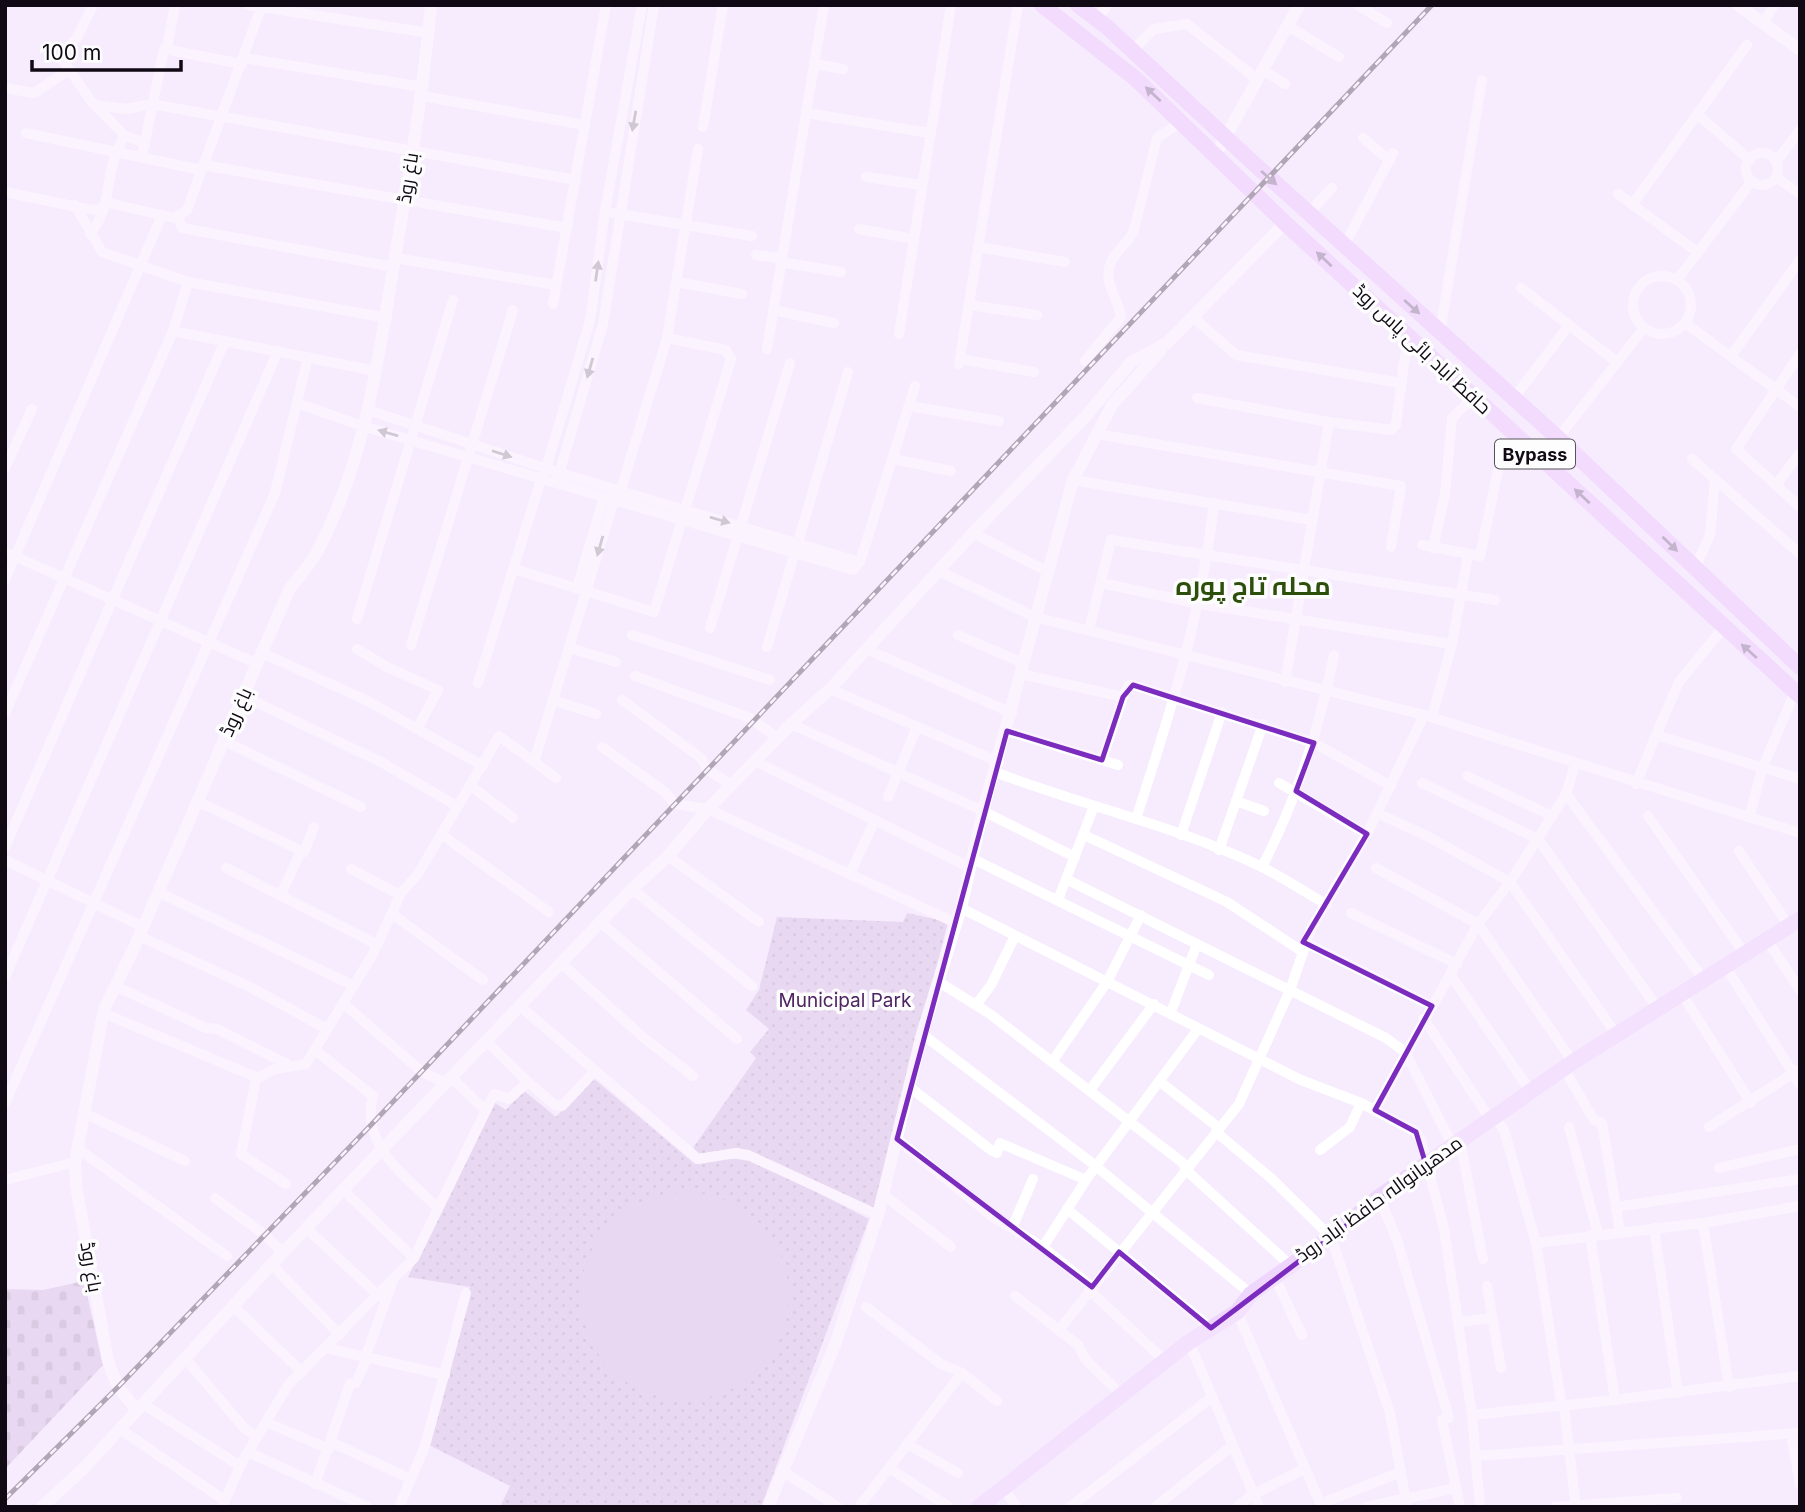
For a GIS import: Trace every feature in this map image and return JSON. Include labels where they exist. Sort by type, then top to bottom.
[{"type":"highway","name":"حافظ آباد بائی پاس روڈ","points":[[1042,5],[1136,79],[1285,223],[1723,628],[1798,694]]},
{"type":"highway","name":"حافظ آباد بائی پاس روڈ","points":[[1078,5],[1133,50],[1308,214],[1558,438],[1800,667]]},
{"type":"main road","name":"مدھریانوالہ حافظ آباد روڈ","points":[[979,1507],[1189,1342],[1237,1312],[1251,1294],[1289,1264],[1331,1237],[1379,1197],[1616,1034],[1794,923]]},
{"type":"street","points":[[93,5],[77,38],[63,52],[62,59],[68,71],[95,105],[125,136],[145,143]]},
{"type":"street","points":[[142,156],[151,104],[164,49],[167,48],[175,5]]},
{"type":"street","points":[[248,5],[429,33]]},
{"type":"street","name":"باغ روڈ","points":[[140,1407],[118,1387],[108,1361],[76,1186],[77,1148],[103,1013],[289,590],[316,554],[330,524],[368,410],[387,318],[423,92],[431,5]]},
{"type":"street","points":[[553,304],[606,5]]},
{"type":"street","points":[[478,683],[590,321],[605,212],[642,5]]},
{"type":"street","points":[[558,478],[603,324],[618,214],[654,5]]},
{"type":"street","points":[[703,127],[723,5]]},
{"type":"street","points":[[767,349],[824,5]]},
{"type":"street","points":[[899,334],[951,5]]},
{"type":"street","points":[[1018,5],[959,361],[1034,372]]},
{"type":"street","points":[[1097,19],[1107,5]]},
{"type":"street","points":[[1216,154],[1299,5]]},
{"type":"street","points":[[1357,5],[1387,23]]},
{"type":"street","points":[[1738,5],[1800,50]]},
{"type":"street","points":[[1763,23],[1774,5]]},
{"type":"street","points":[[6,194],[99,210],[109,203],[178,217],[187,210],[261,7]]},
{"type":"street","points":[[1133,50],[1154,29],[1187,24],[1260,75],[1285,83]]},
{"type":"street","points":[[1288,26],[1339,57]]},
{"type":"street","points":[[1632,205],[1748,45]]},
{"type":"street","points":[[167,48],[423,92],[586,125]]},
{"type":"street","points":[[814,64],[843,69]]},
{"type":"street","points":[[5,88],[34,93],[68,71]]},
{"type":"street","points":[[1440,332],[1482,80]]},
{"type":"street","points":[[628,90],[639,92]]},
{"type":"street","points":[[95,105],[127,108],[151,104],[412,148],[576,180]]},
{"type":"street","points":[[806,113],[930,134]]},
{"type":"street","points":[[1698,115],[1750,160]]},
{"type":"street","points":[[1085,361],[1121,317],[1109,282],[1110,263],[1130,241],[1157,138],[1182,121]]},
{"type":"street","points":[[1776,177],[1776,162],[1800,130]]},
{"type":"street","points":[[26,132],[202,167],[567,228]]},
{"type":"street","points":[[90,234],[103,219],[115,150],[125,136]]},
{"type":"street","points":[[1344,246],[1392,157],[1363,138]]},
{"type":"street","points":[[534,759],[570,648],[582,590],[667,338],[698,149]]},
{"type":"street","points":[[1750,160],[1765,154],[1776,162]]},
{"type":"street","points":[[1750,160],[1747,172],[1752,181],[1765,185],[1776,177]]},
{"type":"street","points":[[866,177],[922,185]]},
{"type":"street","points":[[1776,177],[1800,194]]},
{"type":"street","points":[[1677,280],[1752,181]]},
{"type":"street","points":[[1308,214],[1332,188]]},
{"type":"street","points":[[1618,194],[1697,252]]},
{"type":"street","points":[[75,205],[102,253],[188,282],[387,318]]},
{"type":"street","points":[[605,212],[752,236]]},
{"type":"street","points":[[5,580],[10,554],[162,215]]},
{"type":"street","points":[[178,217],[182,228],[395,263],[556,285]]},
{"type":"street","points":[[768,1507],[835,1345],[884,1195],[912,1088],[922,1034],[961,908],[984,811],[1073,480],[1112,405],[1167,343],[1285,223]]},
{"type":"street","points":[[859,229],[914,239]]},
{"type":"street","points":[[978,247],[1065,262]]},
{"type":"street","points":[[756,255],[841,272]]},
{"type":"street","points":[[1731,356],[1800,260]]},
{"type":"street","points":[[1658,275],[1677,280],[1687,290],[1691,301],[1685,323],[1666,334],[1644,328],[1633,308],[1639,286],[1658,275]]},
{"type":"street","points":[[5,713],[173,331],[188,282]]},
{"type":"street","points":[[677,282],[742,294]]},
{"type":"street","points":[[1521,288],[1617,362]]},
{"type":"street","points":[[357,619],[453,300]]},
{"type":"street","points":[[969,305],[1037,315]]},
{"type":"street","points":[[411,645],[513,310]]},
{"type":"street","points":[[773,310],[834,323]]},
{"type":"street","points":[[1193,317],[1236,355],[1401,383]]},
{"type":"street","points":[[590,321],[603,324]]},
{"type":"street","points":[[1685,323],[1800,407]]},
{"type":"street","points":[[1514,398],[1569,325]]},
{"type":"street","points":[[1558,438],[1644,328]]},
{"type":"street","points":[[173,331],[376,371]]},
{"type":"street","points":[[514,569],[654,612],[731,359],[726,350],[667,338]]},
{"type":"street","points":[[1197,398],[1329,422],[1395,429],[1410,338]]},
{"type":"street","points":[[5,847],[225,341]]},
{"type":"street","points":[[42,1507],[120,1429],[283,1252],[448,1080],[632,889],[668,856],[731,785],[830,689],[973,533],[1085,417],[1131,362],[1167,343]]},
{"type":"street","points":[[5,977],[278,351]]},
{"type":"street","points":[[1800,354],[1736,449],[1800,507]]},
{"type":"street","points":[[5,1103],[275,493],[308,357]]},
{"type":"street","points":[[710,628],[790,363]]},
{"type":"street","points":[[767,647],[848,372]]},
{"type":"street","points":[[857,566],[915,386]]},
{"type":"street","points":[[1474,397],[1452,418],[1445,494],[1428,547],[1480,556],[1498,470],[1521,441]]},
{"type":"street","points":[[297,403],[362,426],[542,479],[558,478],[614,497],[684,509],[799,542],[857,566]]},
{"type":"street","points":[[909,406],[999,421]]},
{"type":"street","points":[[5,468],[32,409]]},
{"type":"street","points":[[368,410],[416,428],[546,468],[558,478],[681,520],[795,554],[857,566]]},
{"type":"street","points":[[1285,682],[1329,422]]},
{"type":"street","points":[[1097,434],[1320,470],[1401,486],[1391,547]]},
{"type":"street","points":[[1776,485],[1800,453]]},
{"type":"street","points":[[893,459],[951,471]]},
{"type":"street","points":[[1692,459],[1800,554]]},
{"type":"street","points":[[1695,568],[1710,535],[1715,479]]},
{"type":"street","points":[[1073,480],[1312,520]]},
{"type":"street","points":[[1136,819],[1175,698],[1200,604],[1214,503]]},
{"type":"street","points":[[973,533],[1048,572]]},
{"type":"street","points":[[1089,630],[1111,540],[1495,600]]},
{"type":"street","points":[[10,554],[208,641],[260,658],[418,727],[483,766]]},
{"type":"street","points":[[1059,1330],[1239,1104],[1290,990],[1305,947],[1428,716],[1452,644],[1468,555]]},
{"type":"street","points":[[939,571],[1035,617],[1428,716],[1636,784],[1799,830]]},
{"type":"street","points":[[1101,583],[1200,604],[1452,644]]},
{"type":"street","points":[[1636,784],[1679,682],[1723,628]]},
{"type":"street","points":[[632,635],[770,680]]},
{"type":"street","points":[[958,635],[1022,668],[1122,697]]},
{"type":"street","points":[[570,648],[616,662]]},
{"type":"street","points":[[357,649],[387,667],[438,690],[418,727]]},
{"type":"street","points":[[866,649],[1012,713]]},
{"type":"street","points":[[1262,867],[1286,820],[1314,743],[1334,655]]},
{"type":"street","points":[[635,676],[750,718],[778,738]]},
{"type":"street","points":[[1102,760],[1122,697],[1129,685],[1263,724],[1314,743],[1391,786]]},
{"type":"street","points":[[830,689],[917,727],[997,767],[1094,806],[1181,835],[1262,867],[1326,905]]},
{"type":"street","points":[[1749,818],[1762,769],[1798,694]]},
{"type":"street","points":[[243,696],[381,762],[457,806]]},
{"type":"street","points":[[552,700],[596,713]]},
{"type":"street","points":[[622,700],[701,758],[707,769],[731,785]]},
{"type":"street","points":[[1181,835],[1222,712]]},
{"type":"street","points":[[791,724],[984,811],[1075,857]]},
{"type":"street","points":[[1219,850],[1263,724]]},
{"type":"street","points":[[888,797],[917,727]]},
{"type":"street","points":[[1007,731],[1118,765]]},
{"type":"street","points":[[1656,735],[1800,779]]},
{"type":"street","points":[[115,986],[206,1028],[217,1029],[289,1065],[301,1067],[315,1050],[354,986],[378,945],[400,895],[418,874],[499,736],[534,759],[556,778]]},
{"type":"street","points":[[224,741],[361,807]]},
{"type":"street","points":[[602,747],[665,792],[674,804],[708,809],[956,923]]},
{"type":"street","points":[[755,761],[875,820],[1058,900],[1209,975]]},
{"type":"street","points":[[1374,1110],[1478,924],[1510,882],[1566,794],[1575,764]]},
{"type":"street","points":[[1467,776],[1552,816]]},
{"type":"street","points":[[1279,783],[1367,834]]},
{"type":"street","points":[[1422,783],[1538,839],[1658,1009]]},
{"type":"street","points":[[470,785],[513,818]]},
{"type":"street","points":[[1566,794],[1704,980]]},
{"type":"street","points":[[197,801],[301,851]]},
{"type":"street","points":[[1236,801],[1264,811]]},
{"type":"street","points":[[1058,900],[1094,806]]},
{"type":"street","points":[[1377,813],[1429,836],[1510,882],[1616,1034]]},
{"type":"street","points":[[1648,816],[1744,954]]},
{"type":"street","points":[[850,874],[875,820]]},
{"type":"street","points":[[281,894],[314,827]]},
{"type":"street","points":[[441,834],[549,912]]},
{"type":"street","points":[[1084,835],[1227,902],[1305,947],[1432,1006]]},
{"type":"street","points":[[1739,851],[1794,923]]},
{"type":"street","points":[[668,856],[759,922]]},
{"type":"street","points":[[5,860],[327,1029]]},
{"type":"street","points":[[226,867],[378,945]]},
{"type":"street","points":[[1376,868],[1478,924],[1569,1066],[1594,1121],[1602,1123],[1620,1232]]},
{"type":"street","points":[[351,869],[400,895]]},
{"type":"street","points":[[1066,879],[1386,1038],[1405,1052],[1456,1144],[1483,1259]]},
{"type":"street","points":[[632,889],[752,986]]},
{"type":"street","points":[[158,891],[354,986]]},
{"type":"street","points":[[961,908],[1171,1012],[1198,1029],[1258,1059],[1301,1080],[1361,1103],[1416,1132],[1422,1140],[1426,1165],[1440,1204],[1472,1415],[1480,1507]]},
{"type":"street","points":[[1352,913],[1457,964]]},
{"type":"street","points":[[392,914],[483,980]]},
{"type":"street","points":[[1052,1062],[1107,982],[1141,915]]},
{"type":"street","points":[[600,922],[737,1039]]},
{"type":"street","points":[[976,1005],[991,985],[1016,936]]},
{"type":"street","points":[[1767,940],[1800,990]]},
{"type":"street","points":[[1171,1012],[1197,944]]},
{"type":"street","points":[[561,963],[644,1038],[693,1076]]},
{"type":"street","points":[[1725,966],[1796,1072],[1800,1084]]},
{"type":"street","points":[[1450,974],[1531,1092]]},
{"type":"street","points":[[939,982],[976,1005],[1183,1163],[1186,1170],[1289,1264]]},
{"type":"street","points":[[1682,994],[1751,1103]]},
{"type":"street","points":[[343,1003],[421,1071],[448,1080],[485,1110]]},
{"type":"street","points":[[1090,1090],[1154,1004]]},
{"type":"street","points":[[520,1006],[698,1159],[736,1153],[748,1155],[878,1215]]},
{"type":"street","points":[[103,1013],[258,1078],[289,1065]]},
{"type":"street","points":[[1424,1019],[1492,1117],[1504,1130],[1536,1243],[1561,1402],[1564,1406],[1576,1506]]},
{"type":"street","points":[[1043,1247],[1086,1180],[1198,1029]]},
{"type":"street","points":[[922,1034],[1098,1167],[1251,1294]]},
{"type":"street","points":[[486,1041],[555,1105],[562,1106],[594,1072]]},
{"type":"street","points":[[315,1050],[373,1096],[368,1112],[370,1126],[382,1150],[438,1208]]},
{"type":"street","points":[[1709,1127],[1751,1103],[1796,1072]]},
{"type":"street","points":[[258,1078],[241,1154],[286,1184]]},
{"type":"street","points":[[1159,1081],[1218,1130],[1331,1237],[1390,1413],[1406,1502]]},
{"type":"street","points":[[120,1429],[223,1504],[240,1466],[288,1385],[414,1258],[494,1094],[509,1099],[528,1082]]},
{"type":"street","points":[[912,1088],[990,1150],[997,1153],[1000,1143],[1086,1180]]},
{"type":"street","points":[[1320,1150],[1350,1126],[1361,1103]]},
{"type":"street","points":[[84,1113],[185,1161]]},
{"type":"street","points":[[1569,1127],[1594,1234],[1615,1400]]},
{"type":"street","points":[[897,1139],[1012,1228],[1043,1247],[1091,1288],[1165,1361]]},
{"type":"street","points":[[77,1148],[228,1256]]},
{"type":"street","points":[[1719,1168],[1800,1149]]},
{"type":"street","points":[[5,1180],[75,1162]]},
{"type":"street","points":[[1616,1207],[1800,1179]]},
{"type":"street","points":[[1012,1228],[1033,1180]]},
{"type":"street","points":[[343,1190],[414,1258]]},
{"type":"street","points":[[884,1195],[951,1247]]},
{"type":"street","points":[[1379,1197],[1397,1240],[1449,1418],[1442,1420],[1460,1507]]},
{"type":"street","points":[[215,1198],[265,1235],[283,1252]]},
{"type":"street","points":[[1536,1243],[1703,1223],[1800,1206]]},
{"type":"street","points":[[1067,1209],[1211,1328]]},
{"type":"street","points":[[1703,1223],[1729,1387]]},
{"type":"street","points":[[306,1228],[379,1296]]},
{"type":"street","points":[[1654,1228],[1678,1393]]},
{"type":"street","points":[[272,1265],[340,1335]]},
{"type":"street","points":[[1274,1276],[1302,1335]]},
{"type":"street","points":[[315,1484],[350,1384],[356,1382],[393,1288],[392,1282]]},
{"type":"street","points":[[1486,1286],[1502,1368]]},
{"type":"street","points":[[399,1507],[425,1446],[466,1293]]},
{"type":"street","points":[[1015,1296],[1078,1345],[1086,1360],[1122,1395]]},
{"type":"street","points":[[233,1306],[302,1372]]},
{"type":"street","points":[[866,1307],[941,1364],[962,1373],[997,1401]]},
{"type":"street","points":[[1237,1312],[1321,1505],[1401,1472]]},
{"type":"street","points":[[1458,1322],[1492,1318]]},
{"type":"street","points":[[1189,1342],[1259,1507]]},
{"type":"street","points":[[326,1348],[445,1375]]},
{"type":"street","points":[[185,1358],[244,1427],[257,1437]]},
{"type":"street","points":[[859,1507],[962,1373]]},
{"type":"street","points":[[1472,1415],[1729,1387],[1800,1376]]},
{"type":"street","points":[[1070,1507],[1212,1397]]},
{"type":"street","points":[[140,1407],[240,1466]]},
{"type":"street","points":[[266,1422],[411,1479]]},
{"type":"street","points":[[1475,1456],[1795,1434],[1800,1484]]},
{"type":"street","points":[[907,1444],[958,1473]]},
{"type":"street","points":[[1155,1507],[1232,1447]]},
{"type":"street","points":[[248,1452],[368,1507]]},
{"type":"street","points":[[889,1468],[949,1507]]},
{"type":"street","points":[[1237,1507],[1252,1495],[1304,1469]]},
{"type":"street","points":[[784,1472],[838,1507]]},
{"type":"street","points":[[1003,1488],[1017,1507]]},
{"type":"street","points":[[1366,1507],[1406,1502],[1456,1488]]},
{"type":"street","points":[[1555,1507],[1678,1497]]},
{"type":"highlighted area","points":[[1133,685],[1314,743],[1296,791],[1367,834],[1303,942],[1432,1006],[1375,1110],[1416,1132],[1426,1165],[1211,1328],[1119,1252],[1092,1287],[897,1139],[1007,731],[1102,760],[1123,697]]},
{"type":"green space","name":"Municipal Park","points":[[907,913],[948,922],[875,1209],[738,1148],[699,1154],[693,1148],[756,1058],[750,1052],[769,1029],[746,1010],[759,990],[777,917],[903,922]]},
{"type":"green space","points":[[593,1078],[695,1164],[727,1158],[758,1162],[869,1219],[761,1507],[500,1507],[510,1486],[429,1445],[470,1287],[408,1277],[495,1103],[506,1110],[523,1090],[556,1117]]},
{"type":"green space","points":[[685,1192],[725,1200],[759,1222],[781,1256],[789,1296],[781,1336],[759,1370],[725,1392],[685,1400],[645,1392],[611,1370],[589,1336],[581,1296],[589,1256],[611,1222],[645,1200]]},
{"type":"green space","points":[[84,1281],[103,1365],[5,1469],[5,1289],[43,1290]]},
{"type":"railway","points":[[5,1499],[118,1387],[370,1126],[1432,5]]},
{"type":"district","name":"محلہ تاج پورہ","points":[[1253,585]]}]
